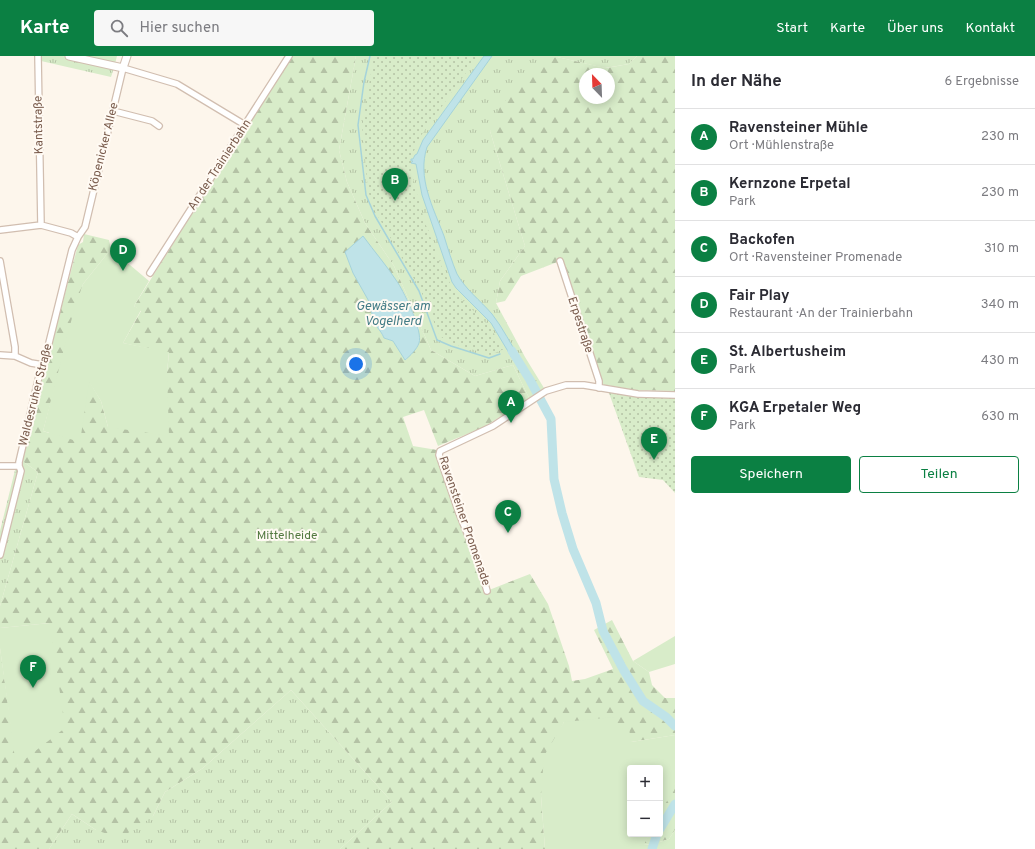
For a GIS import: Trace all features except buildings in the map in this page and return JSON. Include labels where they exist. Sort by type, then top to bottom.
[{"type":"street","name":"Kantstraße","points":[[38,56],[41,225]]},
{"type":"street","points":[[69,56],[123,68],[177,84],[245,125]]},
{"type":"street","name":"Köpenicker Allee","points":[[78,237],[84,227],[127,56]]},
{"type":"street","name":"An der Trainierbahn","points":[[150,272],[289,56]]},
{"type":"street","points":[[113,111],[152,121],[159,126]]},
{"type":"street","points":[[0,230],[41,225],[71,233],[78,237]]},
{"type":"street","name":"Waldesruher Straße","points":[[0,555],[21,471],[19,466],[40,372],[72,250],[78,237]]},
{"type":"street","points":[[0,261],[15,347],[15,356]]},
{"type":"street","name":"Erpestraße","points":[[560,261],[599,381],[599,388]]},
{"type":"street","points":[[0,355],[15,356],[31,363],[43,365]]},
{"type":"street","name":"Ravensteiner Promenade","points":[[487,591],[479,563],[459,513],[440,451],[493,426],[544,392],[557,387],[572,384],[599,388]]},
{"type":"street","points":[[599,388],[638,394],[675,395]]},
{"type":"street","points":[[0,466],[19,466]]},
{"type":"green space","points":[[41,56],[63,56],[114,68],[111,77],[41,61]]},
{"type":"green space","points":[[82,56],[117,56],[115,64]]},
{"type":"green space","name":"Mittelheide","points":[[291,56],[356,56],[339,150],[347,182],[365,223],[394,266],[431,350],[475,376],[513,365],[529,398],[484,427],[438,446],[424,410],[403,417],[413,446],[437,450],[484,592],[530,574],[548,604],[569,666],[572,681],[585,679],[613,669],[594,630],[612,620],[633,661],[649,672],[652,685],[665,698],[675,698],[675,735],[631,742],[616,730],[564,722],[541,796],[545,849],[340,849],[392,802],[291,690],[203,768],[165,792],[153,816],[137,828],[126,834],[113,836],[96,830],[72,814],[49,849],[0,849],[0,648],[17,766],[50,623],[0,628],[0,606],[38,472],[18,458],[29,428],[78,245],[83,242],[84,234],[109,240],[111,249],[83,284],[43,431],[49,433],[89,381],[101,401],[108,427],[167,372],[169,353],[123,343],[141,311],[134,306]],"holes":[[[403,291],[419,329],[406,360],[393,341],[384,338],[374,322],[371,305]]]},
{"type":"green space","points":[[356,56],[637,56],[629,64],[605,68],[557,57],[490,131],[525,246],[500,281],[496,303],[525,357],[544,388],[529,398],[513,365],[475,376],[431,350],[394,266],[365,223],[347,182],[339,150]]},
{"type":"green space","points":[[374,56],[478,56],[422,134],[411,157],[413,179],[424,220],[444,273],[458,296],[488,325],[504,349],[490,355],[448,342],[440,336],[421,291],[375,211],[368,191],[362,125]]},
{"type":"green space","points":[[637,56],[675,56],[675,391],[635,390],[600,384],[560,261],[521,276],[505,301],[496,303],[500,281],[525,246],[490,131],[500,107],[539,61],[557,57],[606,68],[629,64]]},
{"type":"green space","points":[[111,249],[149,281],[134,306],[141,310],[123,343],[169,352],[167,372],[169,436],[108,427],[101,401],[89,382],[80,442],[43,431],[74,310],[83,284]]},
{"type":"green space","points":[[609,393],[675,396],[675,493],[663,480],[639,477]]},
{"type":"green space","points":[[18,458],[38,472],[0,606],[0,531]]},
{"type":"green space","points":[[50,623],[65,728],[16,766],[0,648],[0,628]]},
{"type":"green space","points":[[675,636],[675,664],[649,672],[633,661]]},
{"type":"green space","points":[[291,690],[392,802],[340,849],[49,849],[72,814],[96,830],[153,816],[165,792],[203,768]]},
{"type":"green space","points":[[614,717],[616,730],[629,728],[631,742],[675,735],[674,790],[663,807],[663,765],[627,765],[627,837],[648,837],[644,845],[653,844],[669,839],[675,830],[675,849],[545,849],[541,796],[544,756],[564,722]]},
{"type":"green space","points":[[675,783],[675,830],[669,839],[653,844],[643,845],[647,837],[663,837],[663,806]]},
{"type":"water","points":[[484,56],[492,56],[427,147],[424,159],[425,181],[431,203],[457,274],[473,295],[496,319],[521,360],[517,362],[512,358],[491,323],[456,288],[452,282],[422,195],[416,164],[411,163],[413,161],[411,161],[411,159],[413,159],[417,154],[423,140]]},
{"type":"water","name":"Gewässer am Vogelherd","points":[[363,236],[398,283],[405,295],[416,322],[420,337],[419,343],[417,348],[405,360],[393,341],[384,338],[376,325],[372,316],[371,305],[353,273],[345,252]]},
{"type":"waterway","points":[[370,56],[364,82],[358,125],[366,195],[375,216],[419,291],[437,340],[489,358],[500,354]]},
{"type":"waterway","points":[[512,351],[551,419],[554,479],[562,513],[573,549],[596,603],[603,631],[623,669],[643,701],[666,717],[675,726]]},
{"type":"waterway","points":[[663,824],[675,804]]},
{"type":"waterway","points":[[652,849],[656,837]]},
{"type":"place","name":"Kernzone Erpetal","points":[[395,201]]},
{"type":"place","name":"Fair Play","points":[[123,271]]},
{"type":"place","name":"Ravensteiner Mühle","points":[[511,423]]},
{"type":"place","name":"St. Albertusheim","points":[[654,460]]},
{"type":"place","name":"Backofen","points":[[508,533]]},
{"type":"place","name":"KGA Erpetaler Weg","points":[[33,688]]}]
